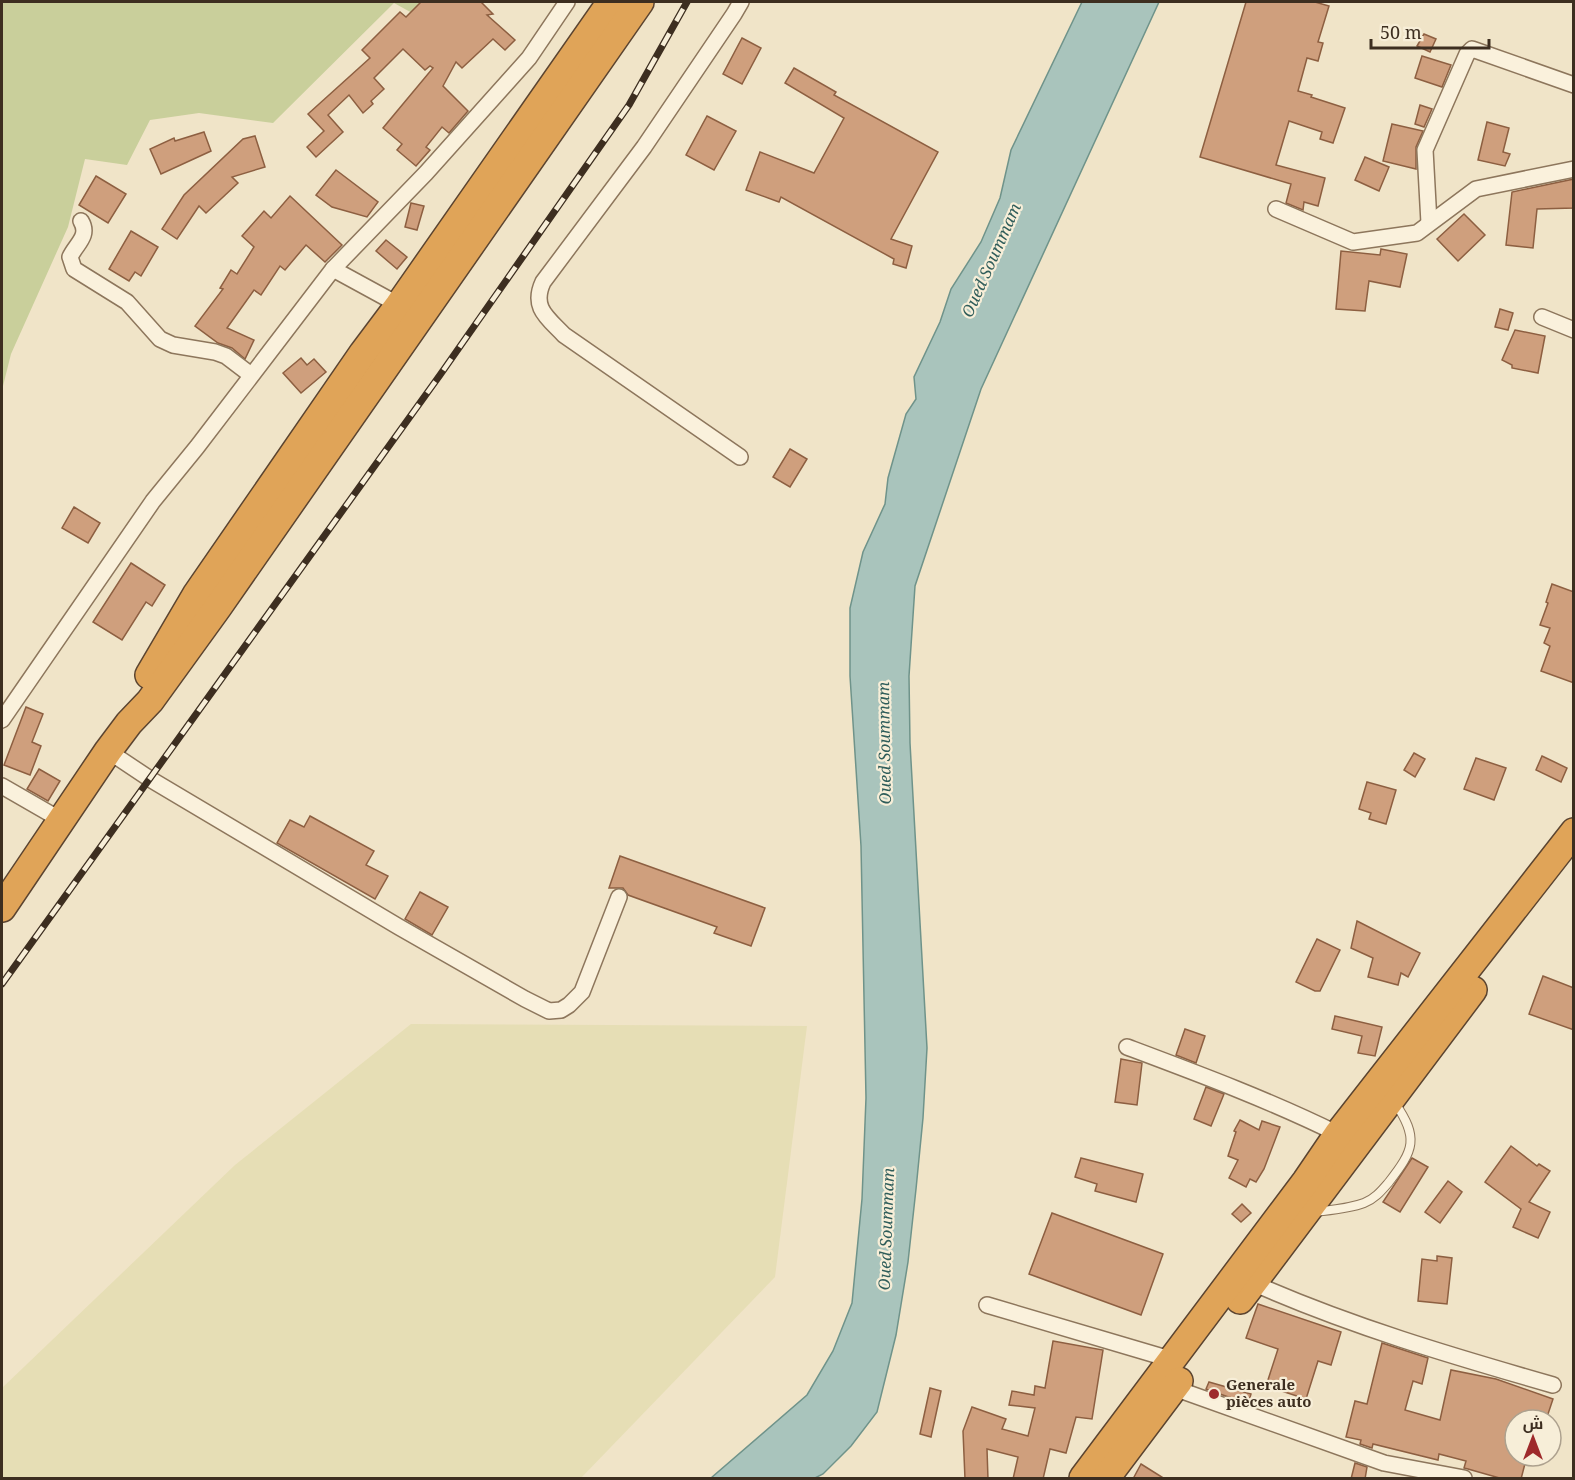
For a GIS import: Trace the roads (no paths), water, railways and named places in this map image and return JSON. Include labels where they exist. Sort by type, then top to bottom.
[{"type":"highway","points":[[129,723],[138,692],[196,595],[363,353],[611,2]]},
{"type":"highway","points":[[2,908],[108,751],[129,723],[150,701],[218,607],[640,2]]},
{"type":"highway","points":[[1083,1479],[1338,1134],[1574,832]]},
{"type":"highway","points":[[1106,1479],[1574,858]]},
{"type":"street","points":[[2,720],[147,510],[333,269],[426,172],[530,57],[567,2]]},
{"type":"street","points":[[740,458],[564,335],[543,313],[538,298],[543,282],[644,147],[741,2]]},
{"type":"street","points":[[1430,224],[1425,150],[1467,54],[1472,49],[1574,85]]},
{"type":"street","points":[[1276,209],[1353,242],[1417,233],[1476,189],[1574,169]]},
{"type":"street","points":[[81,221],[85,231],[84,236],[70,257],[74,269],[127,302],[160,339],[173,345],[226,356],[251,375]]},
{"type":"street","points":[[333,269],[399,305]]},
{"type":"street","points":[[1542,317],[1574,330]]},
{"type":"street","points":[[108,751],[150,779],[389,921],[549,1011],[561,1010],[582,992],[619,897]]},
{"type":"street","points":[[2,786],[61,820]]},
{"type":"street","points":[[1127,1047],[1229,1085],[1338,1134]]},
{"type":"street","points":[[1253,1282],[1306,1306],[1455,1357],[1553,1385]]},
{"type":"street","points":[[987,1305],[1173,1359]]},
{"type":"street","points":[[1174,1388],[1384,1463],[1464,1479]]},
{"type":"lane","points":[[1306,1214],[1366,1203],[1377,1195],[1398,1170],[1409,1154],[1411,1143],[1405,1118],[1392,1099]]},
{"type":"water","name":"Oued Soummam","points":[[1082,2],[1159,2],[981,389],[915,586],[909,676],[910,743],[927,1048],[923,1118],[908,1262],[896,1335],[877,1412],[851,1446],[823,1474],[815,1478],[711,1478],[807,1395],[833,1351],[852,1303],[862,1199],[866,1098],[861,846],[850,676],[850,608],[863,552],[885,504],[888,478],[906,414],[916,399],[914,377],[940,322],[951,289],[981,242],[1000,198],[1011,150]]},
{"type":"railway","points":[[2,984],[440,375],[629,105],[687,2]]},
{"type":"place","name":"Generale pièces auto","points":[[1214,1394]]}]
